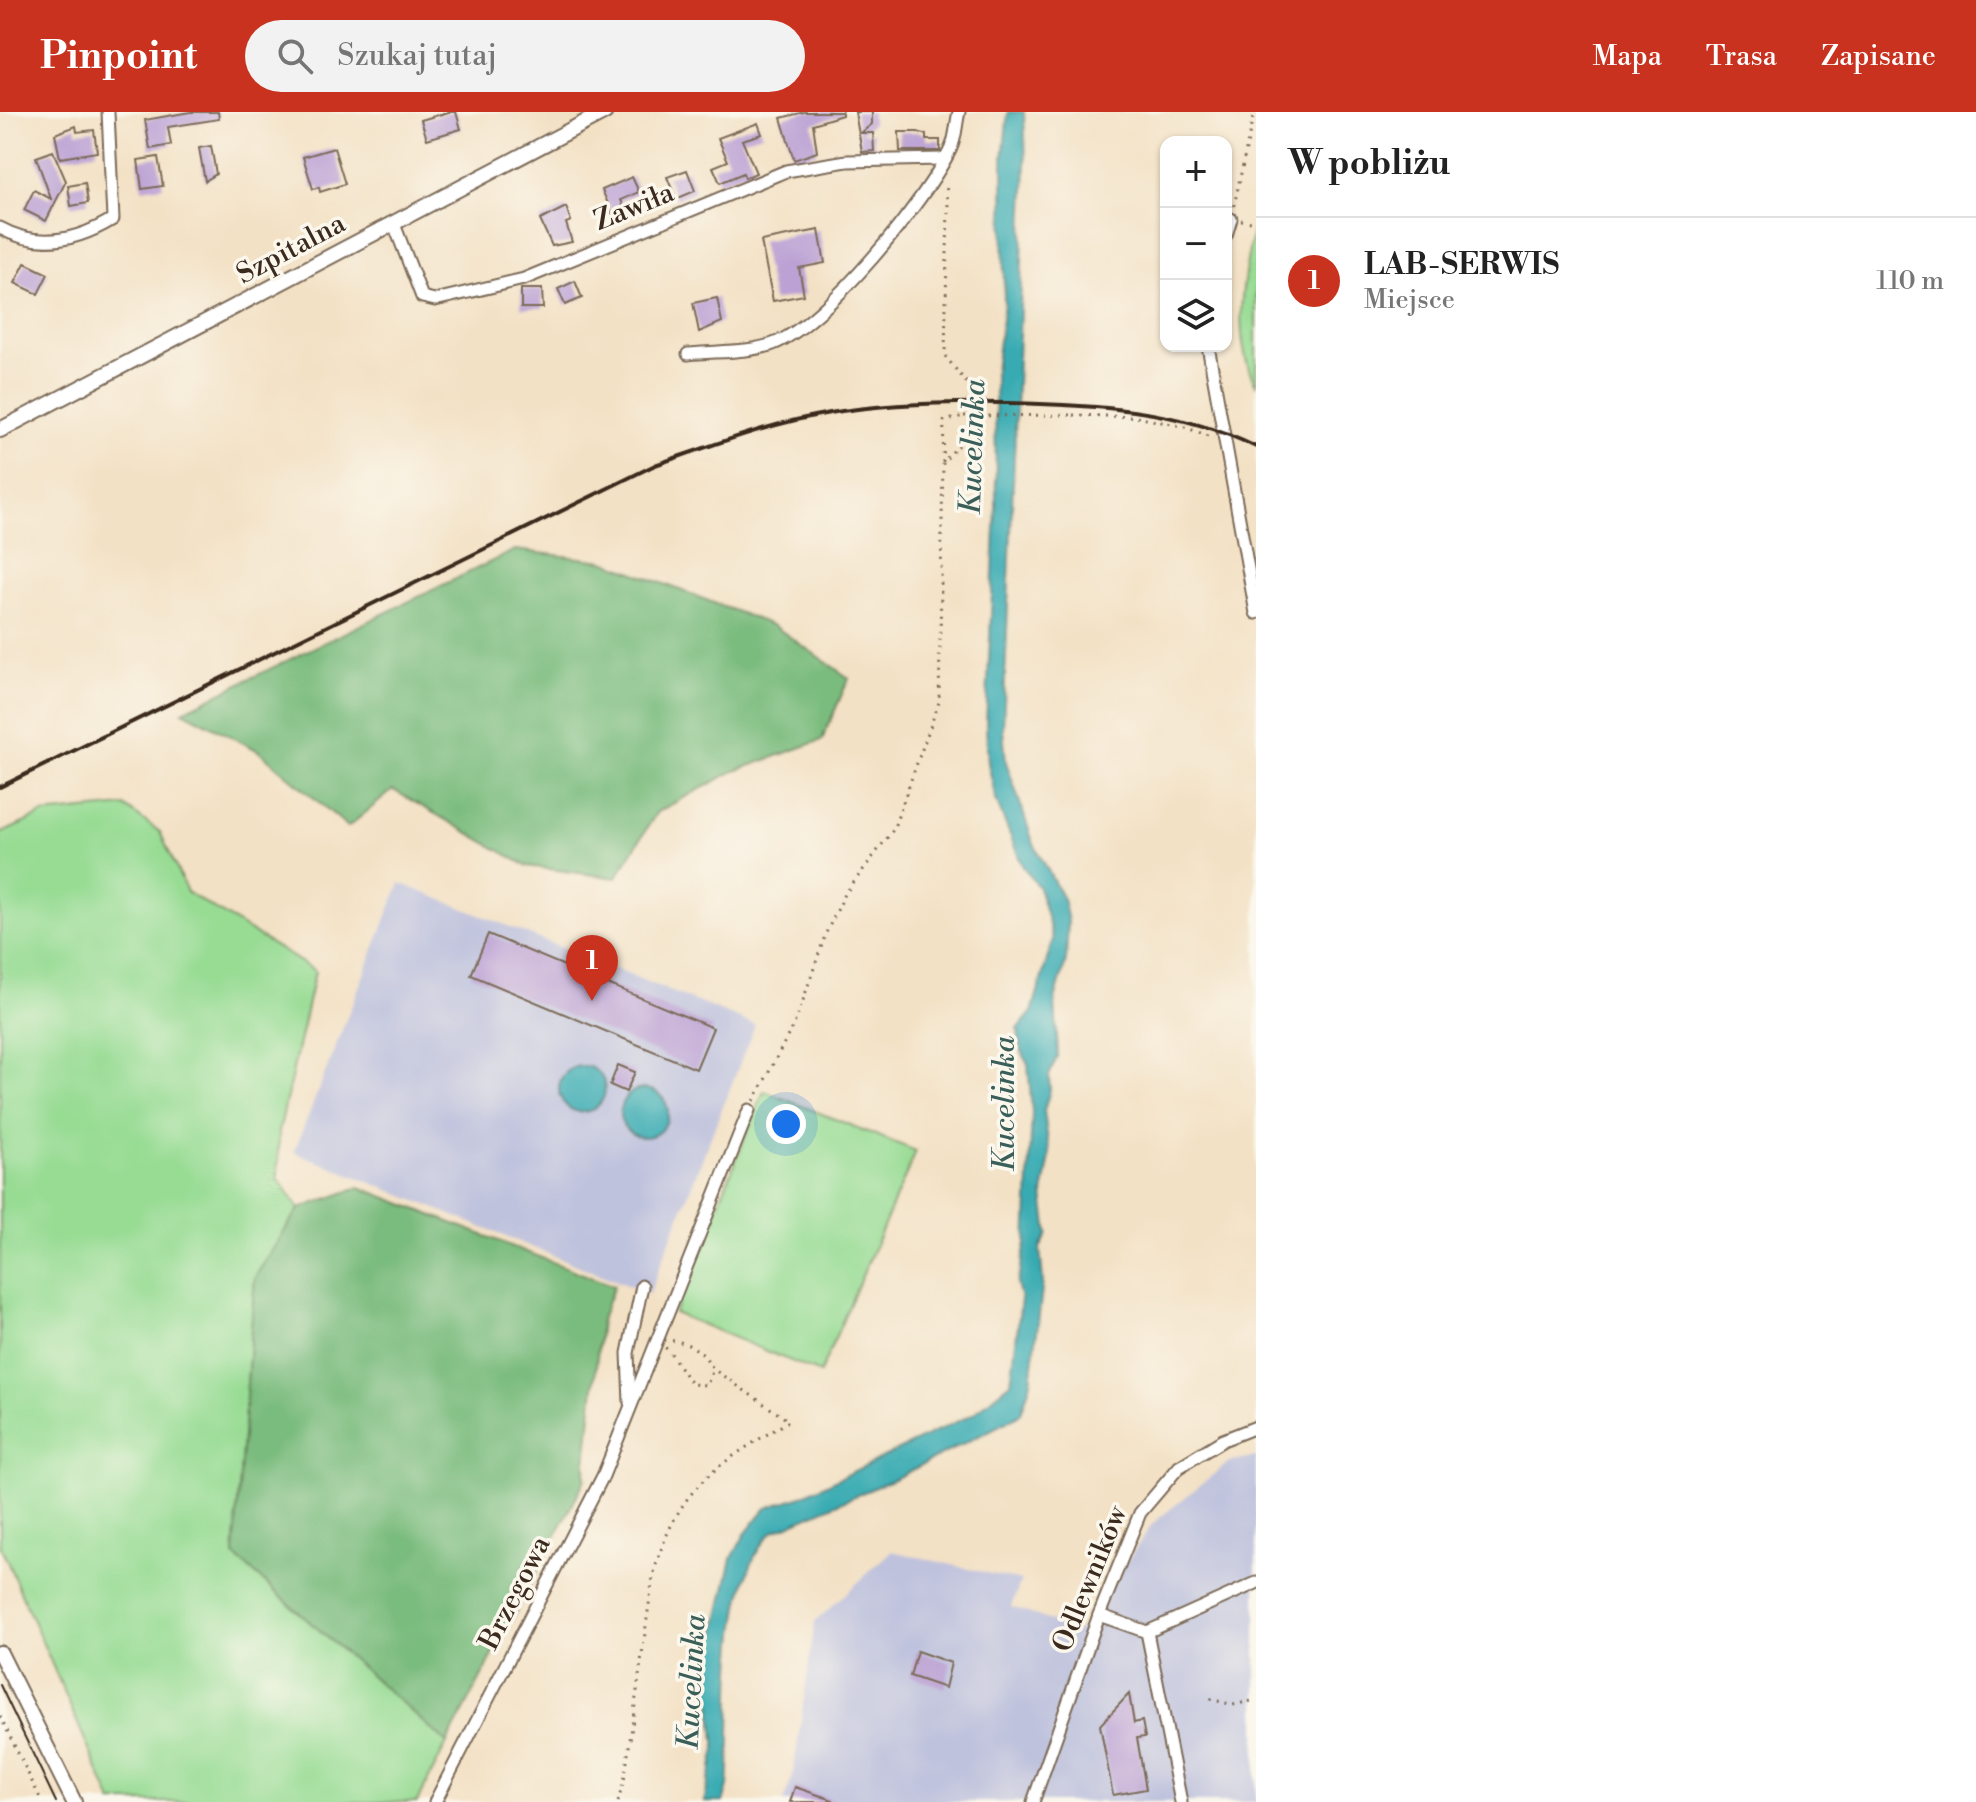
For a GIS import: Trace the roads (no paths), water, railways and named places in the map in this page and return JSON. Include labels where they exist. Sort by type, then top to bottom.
[{"type":"street","points":[[0,228],[43,243],[89,234],[113,219],[108,112]]},
{"type":"street","name":"Szpitalna","points":[[0,430],[605,112]]},
{"type":"street","points":[[688,354],[771,345],[796,332],[878,253],[935,179],[942,159],[951,148],[959,112]]},
{"type":"street","name":"Zawiła","points":[[394,224],[422,297],[435,300],[524,279],[786,171],[847,161],[942,159]]},
{"type":"street","points":[[1209,352],[1256,613]]},
{"type":"street","name":"Brzegowa","points":[[435,1802],[603,1476],[749,1110]]},
{"type":"street","name":"Brzegowa","points":[[631,1403],[628,1353],[642,1286]]},
{"type":"street","name":"Odlewników","points":[[1033,1802],[1124,1547],[1152,1497],[1179,1467],[1223,1440],[1256,1427]]},
{"type":"street","points":[[1099,1615],[1147,1632],[1256,1583]]},
{"type":"street","points":[[1147,1632],[1181,1802]]},
{"type":"street","points":[[0,1653],[74,1802]]},
{"type":"water","points":[[1008,112],[1024,112],[1026,163],[1003,729],[1006,762],[1033,842],[1063,899],[1068,921],[1066,961],[1055,1000],[1058,1054],[1049,1076],[1050,1090],[1044,1111],[1050,1157],[1043,1194],[1048,1234],[1040,1248],[1043,1281],[1031,1382],[1021,1413],[1006,1422],[896,1478],[772,1532],[756,1555],[744,1583],[737,1617],[728,1787],[723,1802],[704,1802],[716,1749],[709,1685],[716,1629],[732,1558],[745,1534],[766,1508],[802,1496],[973,1414],[1011,1383],[1021,1299],[1017,1284],[1026,1244],[1032,1113],[1028,1064],[1020,1047],[1018,1029],[1032,1012],[1053,939],[1039,888],[1022,865],[996,800],[988,763],[986,724],[996,507],[995,370],[1004,304],[1003,158]]},
{"type":"water","points":[[582,1066],[598,1073],[605,1089],[598,1105],[582,1112],[566,1105],[559,1089],[566,1073]]},
{"type":"water","points":[[644,1089],[661,1096],[668,1113],[661,1130],[644,1137],[627,1130],[620,1113],[627,1096]]},
{"type":"tram line","points":[[0,1685],[56,1802]]},
{"type":"railway","points":[[0,787],[655,465],[786,423],[830,413],[896,405],[1071,405],[1165,416],[1226,434],[1256,447]]},
{"type":"place","name":"LAB-SERWIS","points":[[592,1001]]},
{"type":"water label","name":"Kucelinka","points":[[973,447]]},
{"type":"water label","name":"Kucelinka","points":[[1005,1104]]},
{"type":"water label","name":"Kucelinka","points":[[692,1682]]}]
